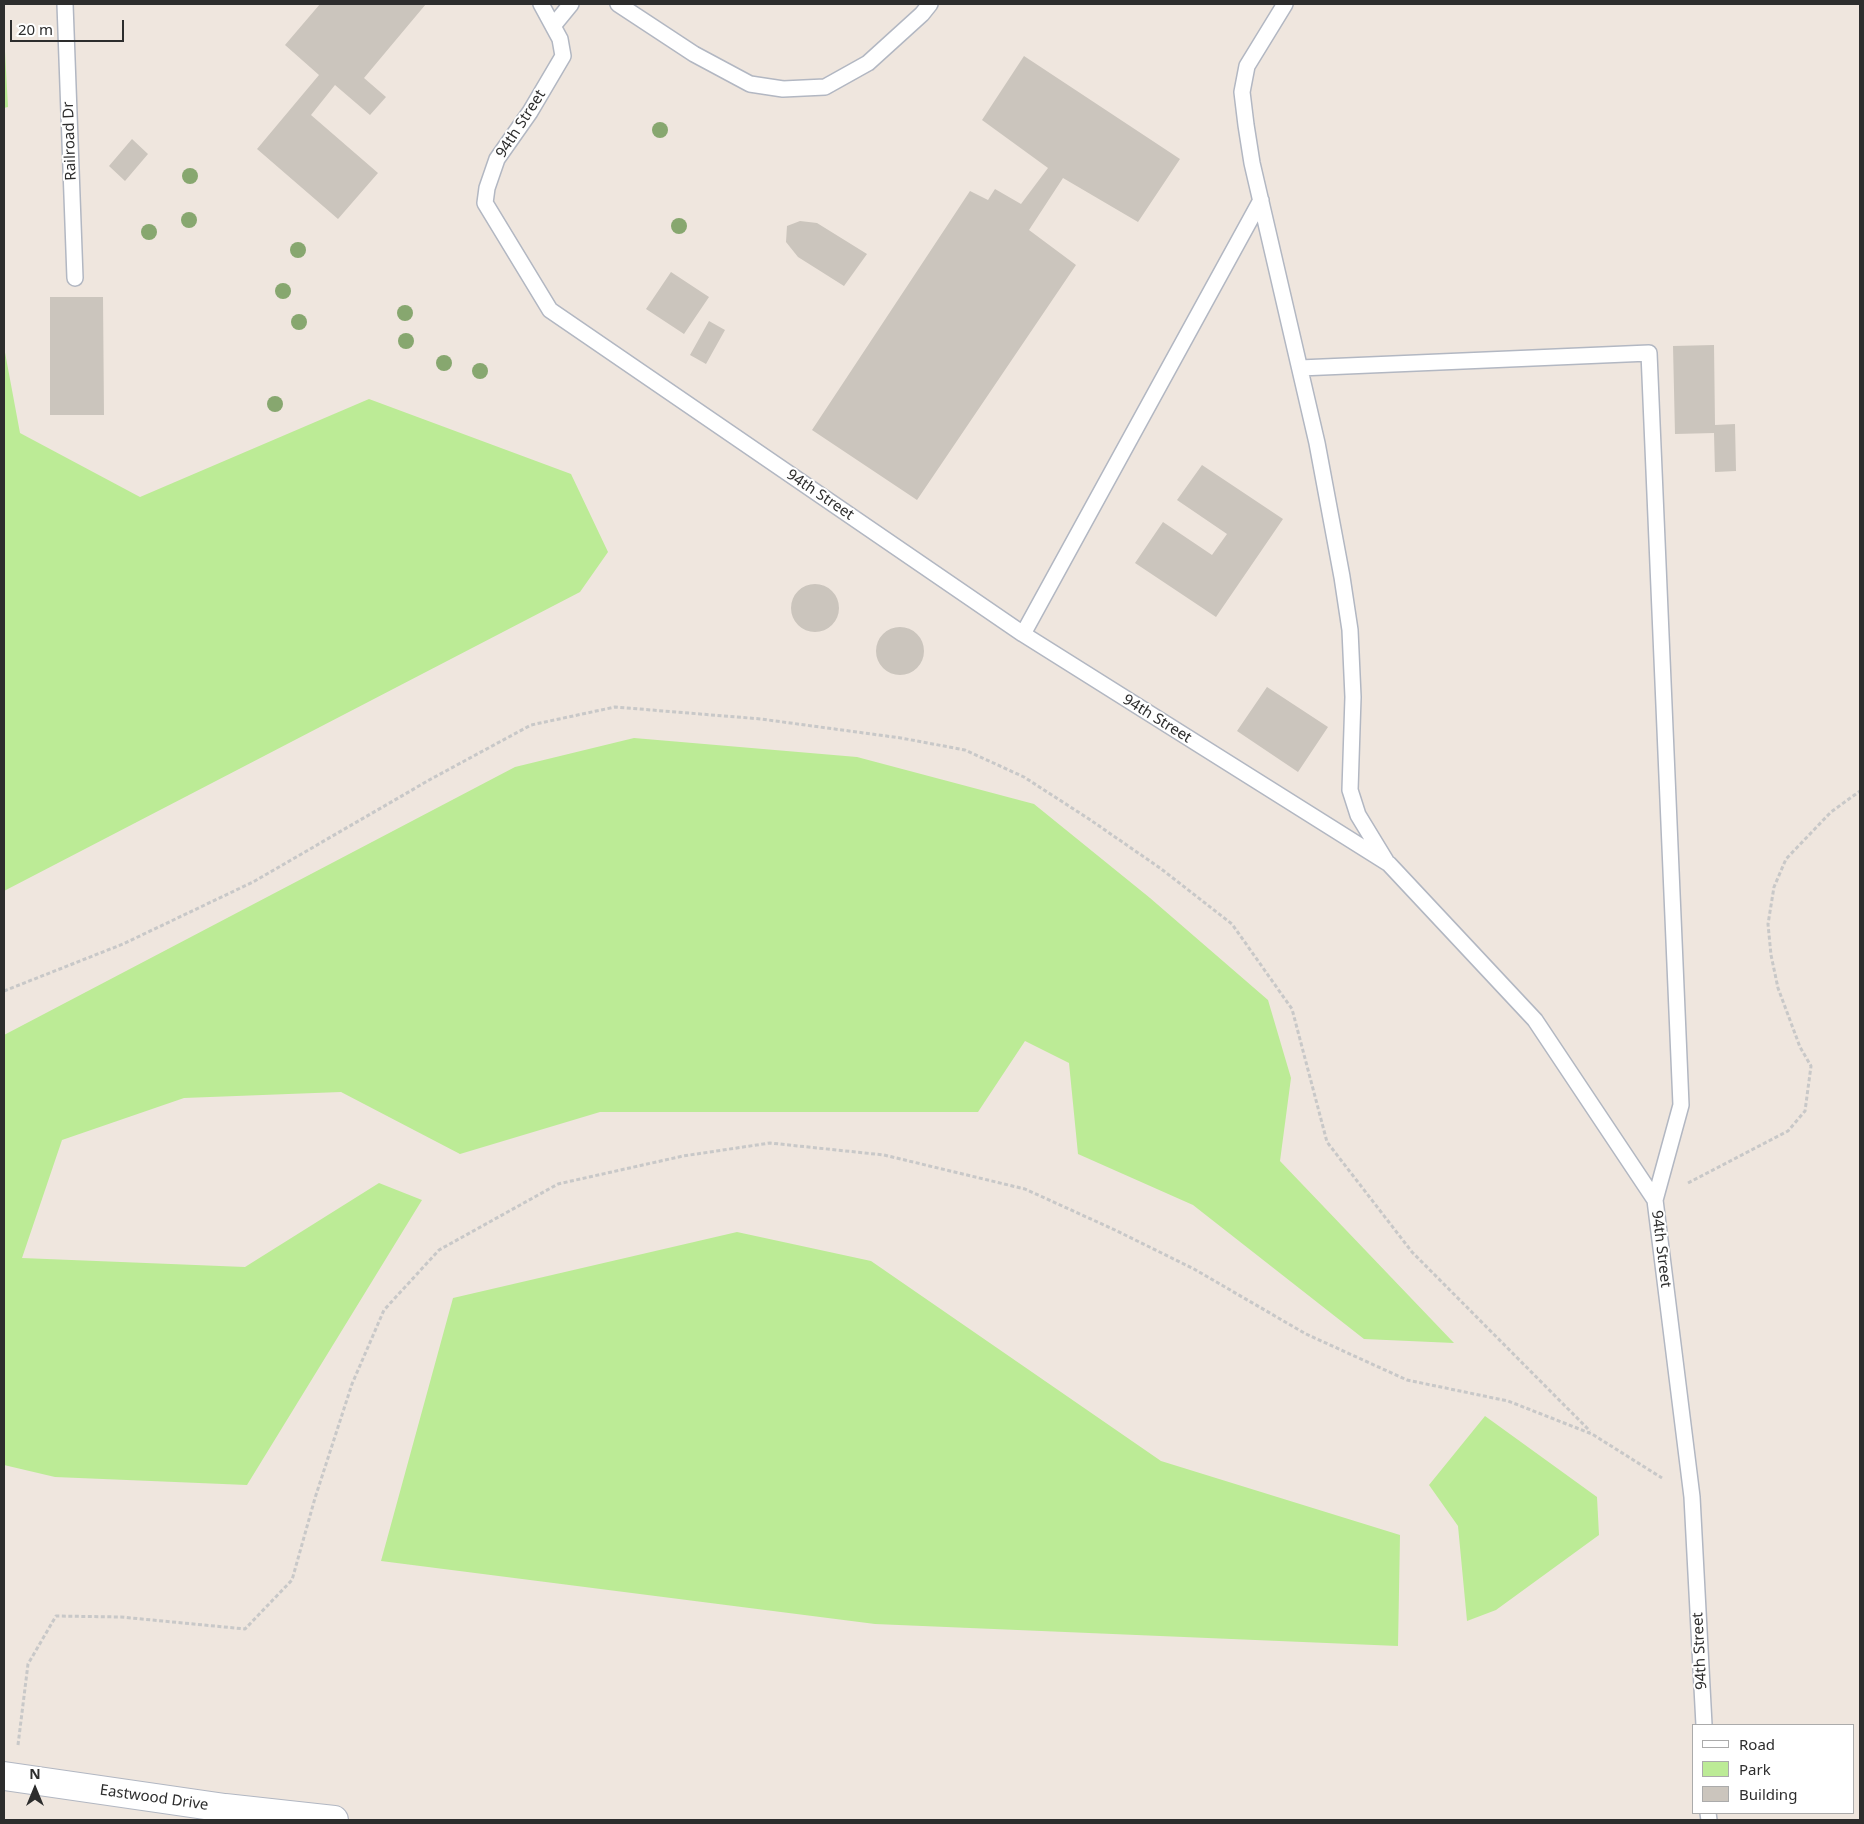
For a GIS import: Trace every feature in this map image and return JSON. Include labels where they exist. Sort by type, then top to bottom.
[{"type":"street","name":"Eastwood Drive","points":[[9,1777],[225,1808],[334,1820]]},
{"type":"lane","name":"Railroad Dr","points":[[65,4],[75,278]]},
{"type":"lane","name":"94th Street","points":[[541,4],[560,39],[563,56],[530,112],[497,159],[486,188],[485,203],[550,310],[1023,634],[1389,864]]},
{"type":"lane","points":[[553,26],[571,4]]},
{"type":"lane","points":[[618,4],[694,54],[750,84],[783,89],[825,87],[868,63],[922,14],[930,4]]},
{"type":"lane","name":"94th Street","points":[[1285,4],[1246,66],[1242,92],[1252,163],[1317,442],[1342,576],[1350,630],[1352,678],[1350,790],[1358,815],[1389,864],[1535,1020],[1655,1200],[1692,1497],[1704,1724]]},
{"type":"lane","points":[[1023,634],[1261,200]]},
{"type":"lane","points":[[1300,368],[1649,353],[1681,1105],[1655,1200]]},
{"type":"path","points":[[4,991],[123,944],[253,882],[431,779],[532,725],[615,707],[761,719],[901,738],[965,750],[1024,777],[1089,819],[1160,868],[1232,924],[1292,1010],[1327,1142],[1412,1252],[1592,1434]]},
{"type":"path","points":[[1655,1200],[1788,1132],[1805,1111],[1810,1066],[1800,1047],[1778,988],[1771,955],[1768,924],[1772,897],[1786,859],[1831,812],[1860,791]]},
{"type":"path","points":[[9,1777],[28,1664],[56,1616],[121,1617],[246,1630],[292,1580],[315,1498],[352,1384],[384,1310],[439,1250],[558,1184],[683,1156],[770,1143],[884,1155],[1025,1189],[1185,1264],[1306,1334],[1407,1380],[1508,1401],[1592,1434],[1692,1497]]},
{"type":"green space","points":[[4,33],[8,107],[4,108]]},
{"type":"green space","points":[[4,347],[20,433],[140,497],[369,399],[571,474],[608,552],[580,592],[4,891]]},
{"type":"green space","points":[[634,738],[857,757],[1034,804],[1150,898],[1268,1000],[1291,1078],[1280,1161],[1454,1343],[1364,1339],[1193,1205],[1078,1154],[1069,1063],[1025,1041],[978,1112],[600,1112],[460,1154],[341,1092],[184,1098],[62,1140],[22,1258],[245,1267],[379,1183],[422,1200],[247,1485],[55,1477],[4,1465],[4,1035],[515,767]]},
{"type":"green space","points":[[737,1232],[871,1261],[1161,1461],[1400,1535],[1398,1646],[875,1624],[381,1561],[453,1298]]},
{"type":"green space","points":[[1485,1416],[1597,1497],[1599,1535],[1496,1610],[1467,1621],[1458,1526],[1429,1485]]},
{"type":"building","points":[[320,4],[426,4],[364,78],[386,97],[370,115],[335,85],[311,115],[378,173],[338,219],[257,149],[319,75],[285,45]]},
{"type":"building","points":[[1024,56],[1180,159],[1138,222],[1063,178],[1029,230],[1076,265],[917,500],[812,430],[970,191],[988,200],[995,189],[1021,204],[1048,168],[982,120]]},
{"type":"building","points":[[132,139],[148,154],[125,181],[109,166]]},
{"type":"building","points":[[800,221],[817,223],[867,254],[844,286],[798,257],[786,242],[787,226]]},
{"type":"building","points":[[671,272],[709,297],[684,334],[646,309]]},
{"type":"building","points":[[50,297],[103,297],[104,415],[50,415]]},
{"type":"building","points":[[709,321],[725,330],[706,364],[690,355]]},
{"type":"building","points":[[1714,345],[1715,425],[1735,424],[1736,471],[1715,472],[1714,433],[1675,434],[1673,346]]},
{"type":"building","points":[[1202,465],[1283,519],[1216,617],[1135,563],[1163,522],[1212,555],[1227,534],[1177,500]]},
{"type":"building","points":[[810,584],[820,584],[832,591],[839,603],[839,613],[832,625],[820,632],[810,632],[802,628],[795,621],[791,613],[791,603],[795,595],[802,588]]},
{"type":"building","points":[[895,627],[905,627],[917,634],[924,646],[924,656],[917,668],[905,675],[895,675],[887,671],[880,664],[876,656],[876,646],[880,638],[887,631]]},
{"type":"building","points":[[1267,687],[1328,727],[1298,772],[1237,731]]}]
